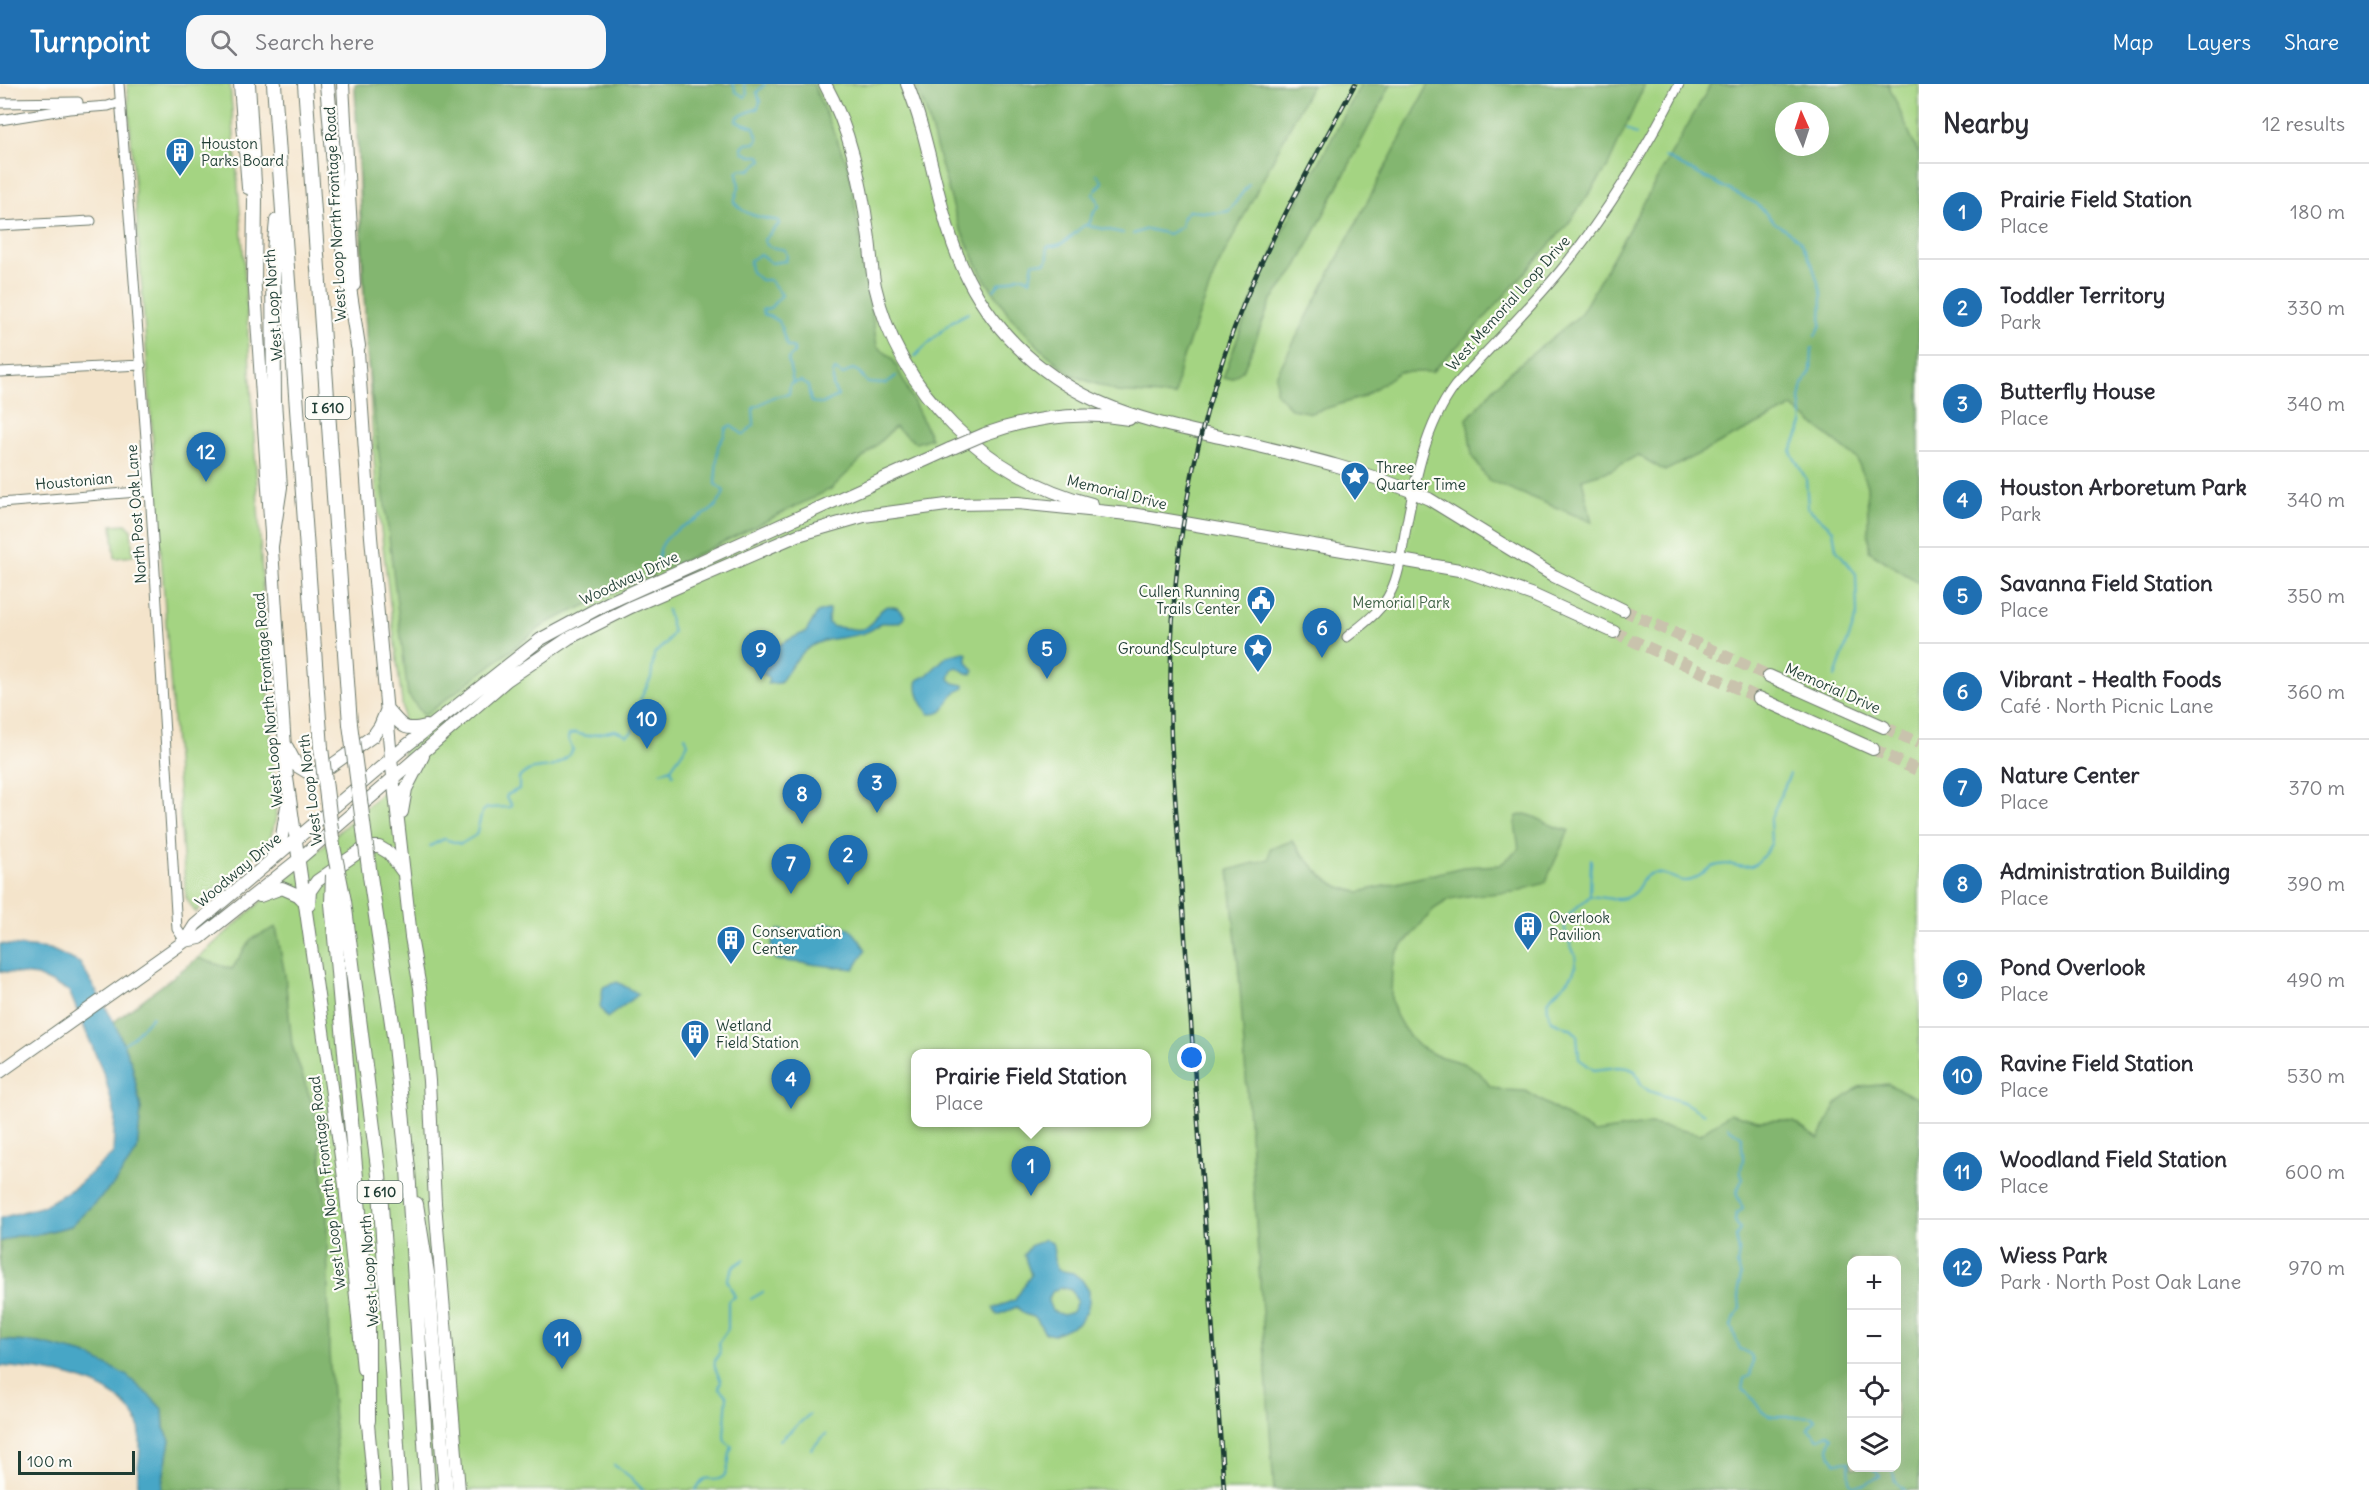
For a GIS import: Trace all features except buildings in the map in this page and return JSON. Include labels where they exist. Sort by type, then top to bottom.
[{"type":"highway","points":[[248,84],[255,200],[254,282]]},
{"type":"highway","name":"West Loop North","points":[[274,84],[321,748],[338,902],[379,1175],[399,1487]]},
{"type":"highway","points":[[327,84],[339,222],[358,346]]},
{"type":"highway","name":"I 610","points":[[306,87],[350,724],[394,1036],[408,1169],[428,1487]]},
{"type":"highway","points":[[271,546],[280,487],[274,401],[273,261],[281,186]]},
{"type":"highway","points":[[338,902],[368,1315],[368,1421]]},
{"type":"highway","points":[[408,1169],[422,1234],[452,1487]]},
{"type":"main road","name":"West Loop North Frontage Road","points":[[240,84],[287,778],[345,1185],[374,1488]]},
{"type":"main road","name":"West Loop North Frontage Road","points":[[343,84],[370,537],[403,872],[420,988],[429,1081],[452,1487]]},
{"type":"main road","name":"Memorial Drive","points":[[825,84],[853,152],[868,232],[875,288],[885,317],[912,374],[932,402],[970,442],[990,459],[1016,474],[1071,499],[1138,515],[1465,571],[1501,582],[1614,632]]},
{"type":"main road","points":[[907,84],[917,110],[957,254],[978,297],[1001,329],[1041,368],[1086,396],[1107,406],[1171,426],[1321,461],[1413,491],[1554,576],[1623,609]]},
{"type":"main road","name":"Woodway Drive","points":[[0,1072],[185,940],[195,925],[430,725],[514,659],[564,625],[709,557],[985,434],[1030,421],[1070,416],[1101,415],[1171,426]]},
{"type":"main road","name":"Woodway Drive","points":[[185,940],[201,938],[298,860],[489,695],[545,652],[599,623],[716,570],[829,525],[864,516],[925,506],[1018,503],[1138,515]]},
{"type":"main road","points":[[709,557],[716,570]]},
{"type":"main road","name":"Memorial Drive","points":[[1769,676],[1884,727]]},
{"type":"main road","points":[[1759,699],[1873,749]]},
{"type":"main road","points":[[284,740],[297,766],[307,772],[321,773],[374,736],[387,709],[404,728],[414,729],[430,725]]},
{"type":"main road","points":[[399,828],[406,789],[428,748]]},
{"type":"main road","points":[[269,863],[279,844],[286,815],[287,778]]},
{"type":"main road","points":[[308,917],[310,891],[317,881],[366,847],[379,847],[389,853],[403,872]]},
{"type":"main road","points":[[238,908],[268,892],[282,888],[298,895],[305,902]]},
{"type":"street","name":"North Post Oak Lane","points":[[118,84],[150,491],[177,929],[185,940]]},
{"type":"street","name":"West Memorial Loop Drive","points":[[1347,637],[1378,612],[1392,590],[1401,559],[1413,491],[1430,431],[1448,395],[1560,271],[1587,235],[1628,173],[1679,84]]},
{"type":"street","points":[[0,103],[68,103],[108,100],[120,102]]},
{"type":"street","points":[[0,120],[69,109],[108,106],[120,102]]},
{"type":"street","points":[[0,226],[91,221]]},
{"type":"street","points":[[0,372],[141,365]]},
{"type":"street","name":"Houstonian","points":[[0,502],[150,491]]},
{"type":"green space","points":[[127,84],[230,84],[244,263],[276,818],[266,845],[206,898],[196,913],[186,898]]},
{"type":"green space","name":"Memorial Park","points":[[355,84],[1919,84],[1919,1490],[161,1490],[164,1428],[40,1343],[0,1340],[0,1242],[114,1184],[132,1065],[114,1022],[198,958],[403,774],[403,711],[376,488],[362,263]]},
{"type":"green space","points":[[355,84],[813,84],[849,168],[877,346],[893,359],[931,438],[916,443],[895,427],[831,489],[709,549],[547,623],[424,716],[408,695],[367,355]]},
{"type":"green space","points":[[915,84],[1312,84],[1216,270],[1180,366],[1175,396],[1117,392],[1072,375],[1043,351],[1010,316],[982,275],[958,224],[926,111]]},
{"type":"green space","points":[[1361,84],[1391,84],[1295,270],[1271,301],[1244,369],[1232,378],[1223,378],[1255,291],[1283,230]]},
{"type":"green space","points":[[1429,84],[1645,84],[1607,168],[1568,224],[1484,319],[1432,372],[1399,372],[1363,397],[1311,413],[1292,409],[1276,393],[1276,376]]},
{"type":"green space","points":[[1711,84],[1888,84],[1919,155],[1919,583],[1869,551],[1867,486],[1857,459],[1792,407],[1665,471],[1638,455],[1609,471],[1582,479],[1592,522],[1488,480],[1472,456],[1467,419],[1505,376],[1580,315]]},
{"type":"green space","points":[[126,524],[131,529],[133,556],[115,558],[112,525]]},
{"type":"green space","points":[[1525,814],[1569,830],[1545,883],[1514,892],[1450,899],[1434,909],[1397,952],[1392,968],[1391,998],[1396,1015],[1417,1045],[1435,1055],[1466,1064],[1479,1072],[1490,1086],[1502,1090],[1526,1091],[1594,1133],[1651,1124],[1700,1134],[1730,1113],[1758,1121],[1793,1122],[1819,1139],[1836,1104],[1859,1087],[1888,1084],[1919,1099],[1919,1490],[1274,1490],[1239,973],[1229,870],[1269,859],[1270,849],[1292,841],[1321,874],[1338,886],[1359,892],[1463,867],[1500,865],[1519,849],[1515,823],[1517,816]]},
{"type":"green space","points":[[276,927],[285,975],[292,1045],[317,1118],[327,1215],[329,1353],[337,1461],[342,1490],[161,1490],[170,1440],[164,1428],[163,1410],[40,1343],[0,1340],[0,1242],[15,1236],[35,1235],[71,1226],[137,1151],[141,1109],[132,1065],[114,1022],[198,958],[232,969],[251,939]]},
{"type":"water","points":[[887,606],[898,608],[905,617],[903,620],[897,623],[880,623],[865,633],[827,640],[810,647],[797,659],[780,683],[767,684],[769,679],[766,675],[759,673],[757,663],[759,654],[806,632],[817,613],[829,609],[828,623],[834,627],[863,629],[870,625],[880,611]]},
{"type":"water","points":[[964,652],[967,654],[967,662],[974,671],[972,674],[957,667],[952,669],[949,679],[954,683],[964,685],[964,688],[951,697],[943,710],[936,714],[929,714],[918,693],[918,680],[926,676],[947,656]]},
{"type":"water","points":[[825,923],[846,927],[858,937],[866,950],[854,969],[776,960],[772,945],[778,930],[804,933]]},
{"type":"water","points":[[0,944],[50,949],[80,963],[114,1022],[132,1065],[141,1109],[137,1151],[114,1184],[71,1226],[35,1235],[15,1236],[0,1242],[0,1218],[44,1206],[77,1186],[113,1153],[115,1115],[105,1077],[69,991],[37,976],[0,971]]},
{"type":"water","points":[[617,982],[639,994],[607,1018],[600,1007],[603,987]]},
{"type":"water","points":[[1045,1239],[1052,1243],[1058,1270],[1073,1273],[1082,1280],[1089,1291],[1087,1311],[1079,1323],[1053,1335],[1045,1333],[1036,1318],[1024,1314],[1017,1307],[997,1315],[993,1308],[1015,1300],[1031,1275],[1024,1255],[1030,1246]],"holes":[[[1060,1287],[1071,1290],[1077,1301],[1072,1312],[1063,1315],[1052,1311],[1048,1301],[1052,1292]]]},
{"type":"water","points":[[0,1340],[40,1343],[85,1354],[126,1375],[154,1400],[163,1410],[164,1428],[170,1440],[161,1490],[137,1490],[140,1430],[137,1421],[126,1406],[112,1394],[76,1378],[57,1373],[0,1366]]},
{"type":"waterway","points":[[733,84],[736,92],[745,97],[747,94],[744,84]]},
{"type":"waterway","points":[[765,84],[757,92],[760,102],[758,108],[737,117],[736,121],[754,127],[758,139],[755,143],[745,144],[742,147],[743,152],[751,156],[760,156],[762,160],[750,170],[741,169],[737,173],[739,187],[734,202],[748,213],[779,221],[779,224],[764,240],[770,247],[785,250],[786,261],[771,263],[760,254],[750,261],[751,272],[761,280],[770,280],[782,295],[770,308],[762,310],[764,314],[779,321],[787,346],[794,348],[794,353],[788,359],[793,382]]},
{"type":"waterway","points":[[1627,129],[1636,135]]},
{"type":"waterway","points":[[1665,157],[1757,204],[1774,222],[1800,240],[1812,264],[1822,295],[1821,325],[1815,336]]},
{"type":"waterway","points":[[1089,224],[1099,206],[1093,194],[1103,182],[1097,174]]},
{"type":"waterway","points":[[1133,234],[1147,229],[1169,234],[1181,227],[1183,217],[1188,211],[1216,213],[1229,211],[1249,184]]},
{"type":"waterway","points":[[994,290],[999,284],[1021,276],[1030,280],[1033,263],[1046,262],[1047,248],[1064,242],[1085,225],[1123,233]]},
{"type":"waterway","points":[[915,356],[951,322],[968,313]]},
{"type":"waterway","points":[[1812,348],[1811,371],[1803,384],[1800,399],[1803,424],[1791,452],[1806,479],[1808,508],[1833,530],[1836,549],[1856,574],[1857,615],[1835,677]]},
{"type":"waterway","points":[[658,561],[660,549],[667,538],[713,509],[720,501],[724,491],[715,484],[718,446],[726,428],[731,426],[744,435],[754,424],[753,409],[773,397],[789,394],[790,384],[801,381],[808,386],[811,402],[822,404],[838,396],[833,387],[835,370],[843,375],[852,369],[858,371],[868,383],[886,384],[896,376]]},
{"type":"waterway","points":[[430,846],[444,839],[461,844],[476,835],[482,812],[487,808],[511,807],[506,798],[507,795],[519,789],[519,778],[523,774],[533,769],[553,766],[573,750],[568,739],[569,735],[575,733],[587,736],[615,730],[627,735],[632,732],[639,711],[639,702],[651,678],[654,654],[666,643],[673,632],[667,610]]},
{"type":"waterway","points":[[661,772],[671,768],[673,775],[671,768],[688,744],[685,736]]},
{"type":"waterway","points":[[1704,1114],[1683,1102],[1649,1091],[1641,1084],[1635,1071],[1618,1067],[1594,1070],[1579,1059],[1577,1035],[1571,1029],[1552,1021],[1548,1011],[1550,998],[1566,983],[1575,968],[1575,954],[1566,935],[1565,922],[1571,912],[1590,896],[1622,899],[1634,892],[1645,877],[1653,873],[1688,881],[1712,867],[1721,865],[1743,867],[1756,863],[1771,844],[1770,820],[1790,774]]},
{"type":"waterway","points":[[1590,895],[1591,859]]},
{"type":"waterway","points":[[122,1045],[152,1017]]},
{"type":"waterway","points":[[1728,1127],[1742,1137],[1741,1170],[1743,1178],[1736,1193],[1743,1209],[1736,1214],[1735,1221],[1740,1229],[1736,1237],[1739,1251],[1737,1265],[1741,1276],[1738,1289],[1740,1308],[1731,1326],[1740,1349],[1751,1356],[1753,1362],[1750,1376],[1744,1378],[1742,1390],[1769,1416],[1812,1417],[1815,1420],[1808,1428],[1818,1439],[1828,1434],[1832,1437],[1830,1455],[1836,1463],[1847,1462]]},
{"type":"waterway","points":[[696,1490],[703,1480],[720,1479],[726,1473],[728,1466],[732,1447],[725,1441],[724,1436],[727,1396],[719,1388],[721,1381],[715,1360],[720,1353],[719,1342],[728,1329],[728,1301],[735,1297],[727,1280],[733,1267],[745,1259]]},
{"type":"waterway","points":[[751,1299],[763,1292]]},
{"type":"waterway","points":[[780,1440],[810,1414]]},
{"type":"waterway","points":[[811,1449],[826,1434]]},
{"type":"waterway","points":[[614,1465],[643,1490]]},
{"type":"waterway","points":[[1850,1472],[1852,1485],[1864,1485],[1880,1476],[1876,1472]]},
{"type":"waterway","points":[[1893,1472],[1895,1481],[1905,1490]]},
{"type":"tunnel","points":[[1623,610],[1769,676]]},
{"type":"tunnel","points":[[1614,632],[1759,698]]},
{"type":"tunnel","points":[[1884,727],[1919,743]]},
{"type":"tunnel","points":[[1873,749],[1919,771]]},
{"type":"railway","points":[[1224,1490],[1171,739],[1170,683],[1177,572],[1184,517],[1195,463],[1224,356],[1269,247],[1355,84]]},
{"type":"place","name":"Houston Parks Board","points":[[180,178]]},
{"type":"place","name":"Wiess Park","points":[[206,482]]},
{"type":"place","name":"Three Quarter Time","points":[[1355,502]]},
{"type":"place","name":"Cullen Running Trails Center","points":[[1261,626]]},
{"type":"place","name":"Vibrant - Health Foods","points":[[1322,658]]},
{"type":"place","name":"Ground Sculpture","points":[[1258,674]]},
{"type":"place","name":"Savanna Field Station","points":[[1047,679]]},
{"type":"place","name":"Pond Overlook","points":[[761,680]]},
{"type":"place","name":"Ravine Field Station","points":[[647,749]]},
{"type":"place","name":"Butterfly House","points":[[877,813]]},
{"type":"place","name":"Administration Building","points":[[802,824]]},
{"type":"place","name":"Toddler Territory","points":[[848,885]]},
{"type":"place","name":"Nature Center","points":[[791,894]]},
{"type":"place","name":"Overlook Pavilion","points":[[1528,952]]},
{"type":"place","name":"Conservation Center","points":[[731,966]]},
{"type":"place","name":"Wetland Field Station","points":[[695,1060]]},
{"type":"place","name":"Houston Arboretum Park","points":[[791,1109]]},
{"type":"place","name":"Prairie Field Station","points":[[1031,1196]]},
{"type":"place","name":"Woodland Field Station","points":[[562,1369]]}]
